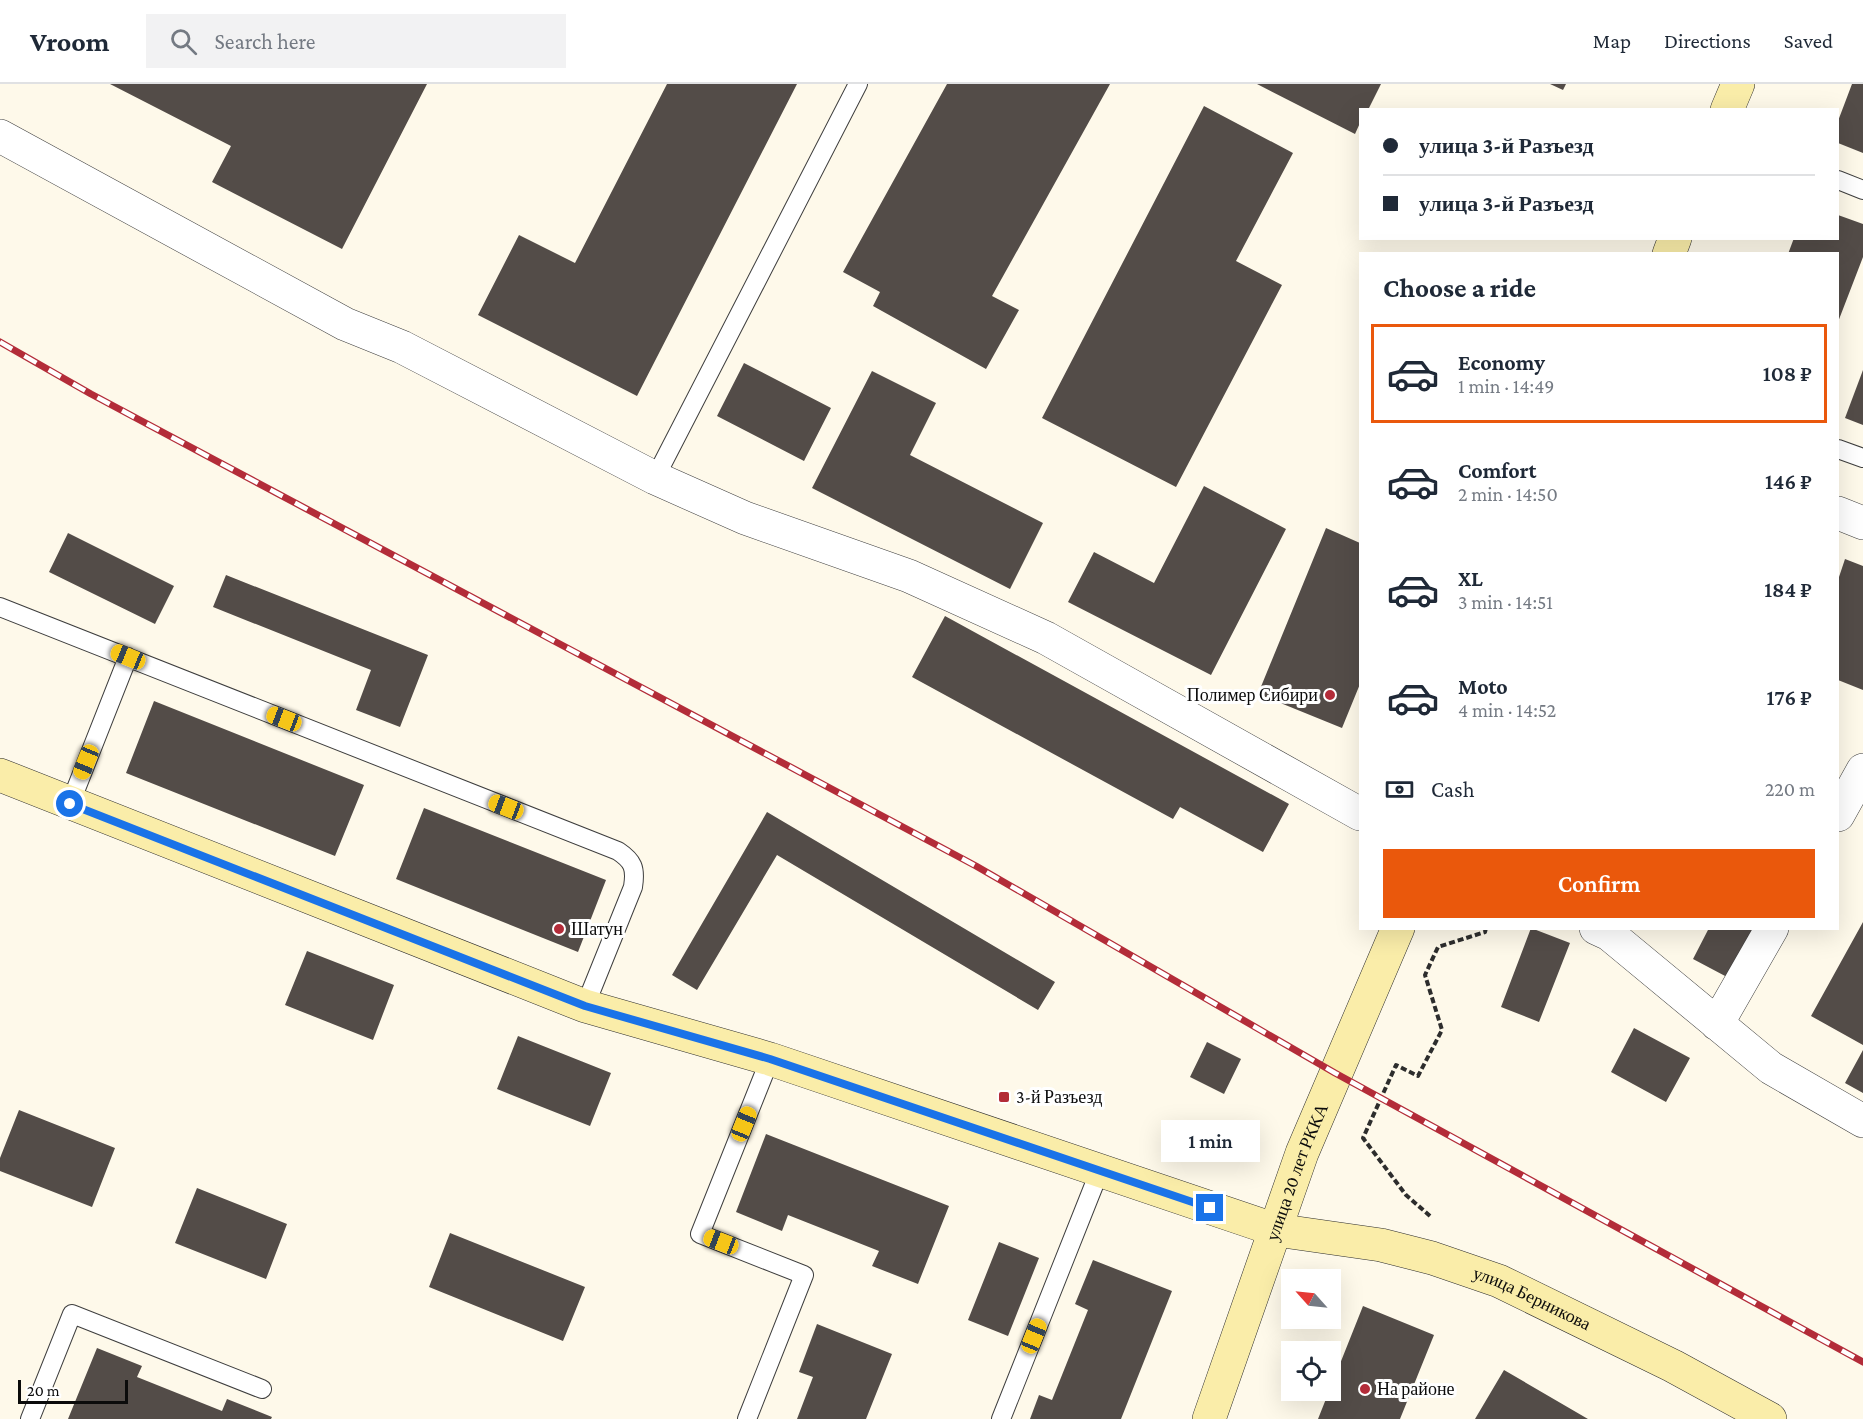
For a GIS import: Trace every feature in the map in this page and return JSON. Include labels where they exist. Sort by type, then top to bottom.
[{"type":"main road","points":[[1728,108],[1737,84]]},
{"type":"main road","name":"улица Берникова","points":[[0,775],[585,1006],[770,1059],[1276,1230],[1381,1245],[1432,1258],[1499,1281],[1673,1366],[1770,1419]]},
{"type":"main road","name":"улица 20 лет РККА","points":[[1209,1419],[1306,1143],[1397,930]]},
{"type":"street","points":[[0,136],[345,324],[402,347],[655,478],[745,518],[909,576],[1046,638],[1359,813]]},
{"type":"street","points":[[1839,513],[1863,523]]},
{"type":"street","points":[[1839,813],[1863,770]]},
{"type":"street","points":[[1600,930],[1609,934],[1771,1068],[1863,1121]]},
{"type":"street","points":[[1717,1024],[1771,930]]},
{"type":"lane","points":[[655,478],[858,84]]},
{"type":"lane","points":[[1839,180],[1863,190]]},
{"type":"lane","points":[[1839,449],[1863,459]]},
{"type":"lane","points":[[0,607],[618,851],[633,866],[635,876],[633,887],[585,1006]]},
{"type":"lane","points":[[70,804],[128,657]]},
{"type":"lane","points":[[747,1419],[804,1275],[700,1234],[770,1059]]},
{"type":"lane","points":[[1001,1419],[1100,1170]]},
{"type":"lane","points":[[30,1419],[72,1314],[262,1389]]},
{"type":"path","points":[[1430,1216],[1406,1196],[1363,1138],[1396,1065],[1418,1076],[1442,1030],[1425,975],[1438,947],[1486,930]]},
{"type":"building","points":[[110,84],[427,84],[342,249],[212,182],[231,146]]},
{"type":"building","points":[[667,84],[797,84],[637,396],[478,315],[519,235],[575,263]]},
{"type":"building","points":[[947,84],[1110,84],[992,296],[1019,310],[986,369],[873,306],[880,292],[843,272]]},
{"type":"building","points":[[1257,84],[1381,84],[1369,108],[1359,108],[1359,125],[1355,134]]},
{"type":"building","points":[[1550,84],[1566,84],[1563,90]]},
{"type":"building","points":[[1852,84],[1863,84],[1863,153],[1839,143],[1839,118]]},
{"type":"building","points":[[1204,106],[1293,153],[1236,261],[1282,285],[1176,487],[1042,418]]},
{"type":"building","points":[[1839,215],[1863,224],[1863,257],[1839,319],[1839,252],[1789,252],[1793,240],[1839,240]]},
{"type":"building","points":[[744,363],[831,408],[804,461],[717,416]]},
{"type":"building","points":[[1863,370],[1863,425],[1845,418]]},
{"type":"building","points":[[872,371],[936,403],[910,455],[1043,523],[1010,589],[812,488]]},
{"type":"building","points":[[1204,486],[1286,529],[1211,675],[1068,602],[1094,552],[1154,583]]},
{"type":"building","points":[[1326,528],[1359,543],[1359,686],[1342,728],[1258,694]]},
{"type":"building","points":[[68,533],[174,586],[155,624],[49,572]]},
{"type":"building","points":[[1845,559],[1863,566],[1863,690],[1839,680],[1839,577]]},
{"type":"building","points":[[226,575],[428,655],[400,727],[356,710],[371,670],[213,607]]},
{"type":"building","points":[[945,616],[1289,804],[1263,852],[1180,807],[1173,819],[912,677]]},
{"type":"building","points":[[154,701],[364,785],[335,856],[126,773]]},
{"type":"building","points":[[424,808],[606,880],[578,952],[396,879]]},
{"type":"building","points":[[767,812],[1055,982],[1038,1010],[777,855],[697,990],[672,975]]},
{"type":"building","points":[[1863,922],[1863,1045],[1811,1016]]},
{"type":"building","points":[[1530,930],[1536,930],[1570,943],[1539,1022],[1501,1007]]},
{"type":"building","points":[[1708,930],[1752,930],[1727,977],[1693,959]]},
{"type":"building","points":[[307,951],[394,985],[373,1040],[285,1005]]},
{"type":"building","points":[[1634,1028],[1690,1058],[1666,1102],[1611,1072]]},
{"type":"building","points":[[518,1036],[611,1073],[590,1126],[497,1089]]},
{"type":"building","points":[[1207,1042],[1241,1059],[1224,1094],[1190,1077]]},
{"type":"building","points":[[1863,1050],[1863,1093],[1845,1083]]},
{"type":"building","points":[[19,1110],[115,1148],[92,1207],[0,1171],[0,1158]]},
{"type":"building","points":[[766,1134],[949,1206],[918,1284],[872,1266],[879,1251],[788,1215],[782,1231],[736,1212]]},
{"type":"building","points":[[197,1188],[287,1224],[266,1279],[175,1243]]},
{"type":"building","points":[[450,1233],[585,1287],[563,1341],[429,1287]]},
{"type":"building","points":[[999,1242],[1039,1258],[1008,1336],[968,1320]]},
{"type":"building","points":[[1093,1260],[1172,1291],[1121,1419],[1030,1419],[1039,1395],[1052,1400],[1088,1310],[1075,1304]]},
{"type":"building","points":[[1363,1306],[1434,1335],[1400,1419],[1318,1419],[1325,1401],[1341,1401],[1341,1361]]},
{"type":"building","points":[[817,1324],[892,1354],[866,1419],[797,1419],[813,1377],[799,1372]]},
{"type":"building","points":[[97,1348],[142,1366],[137,1377],[222,1411],[227,1399],[272,1417],[271,1419],[68,1419]]},
{"type":"building","points":[[1504,1370],[1588,1419],[1475,1419]]},
{"type":"railway","points":[[0,342],[91,394],[976,866],[1335,1073],[1863,1362]]},
{"type":"place","name":"Полимер Сибири","points":[[1330,695]]},
{"type":"place","name":"Шатун","points":[[559,929]]},
{"type":"place","name":"3-й Разъезд","points":[[1004,1097]]},
{"type":"place","name":"На районе","points":[[1365,1389]]},
{"type":"route","points":[[70,804],[585,1006],[770,1059],[1210,1208]]}]
